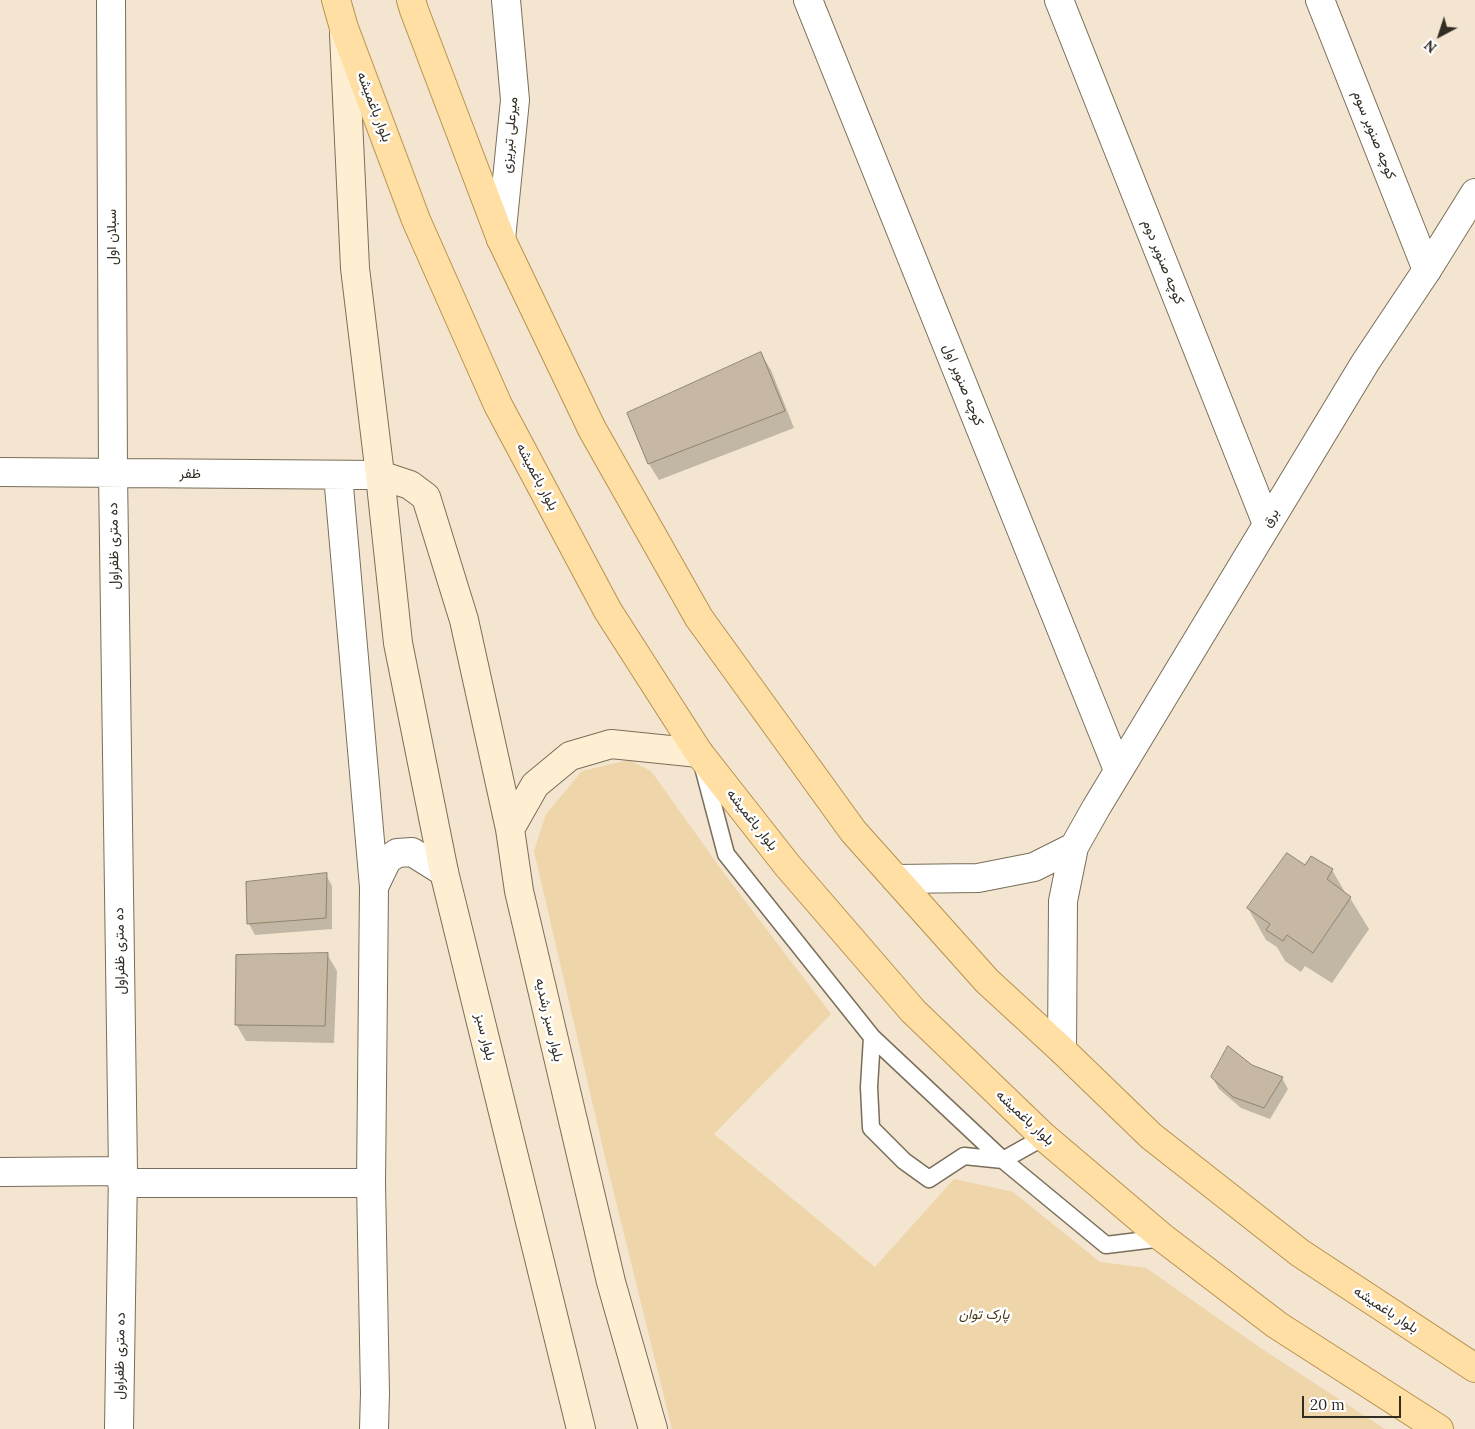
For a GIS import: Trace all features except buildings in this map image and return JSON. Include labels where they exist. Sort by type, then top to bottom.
[{"type":"main road","name":"بلوار باغمیشه","points":[[336,0],[344,28],[416,220],[498,405],[608,611],[699,753],[787,865],[913,1011],[1044,1137],[1163,1238],[1278,1325],[1439,1429]]},
{"type":"main road","name":"بلوار باغمیشه","points":[[411,0],[500,239],[592,429],[699,618],[853,831],[987,981],[1151,1136],[1300,1253],[1475,1368]]},
{"type":"main road","name":"بلوار سبز","points":[[344,28],[354,268],[380,475],[398,644],[444,872],[581,1429]]},
{"type":"main road","name":"بلوار سبز رشدیه","points":[[380,475],[410,484],[426,497],[464,620],[510,829],[519,891],[611,1282],[653,1429]]},
{"type":"main road","points":[[510,829],[535,785],[570,756],[611,744],[699,753]]},
{"type":"street","name":"سبلان اول","points":[[111,0],[113,473]]},
{"type":"street","name":"میرعلی تبریزی","points":[[500,239],[515,100],[506,0]]},
{"type":"street","name":"کوچه صنوبر اول","points":[[808,0],[1118,770]]},
{"type":"street","name":"کوچه صنوبر دوم","points":[[1059,0],[1267,524]]},
{"type":"street","name":"کوچه صنوبر سوم","points":[[1320,0],[1427,270]]},
{"type":"street","name":"برق","points":[[1062,1050],[1063,901],[1074,847],[1118,770],[1365,363],[1427,270],[1475,193]]},
{"type":"street","name":"ظفر","points":[[0,472],[380,475]]},
{"type":"street","name":"ده متری ظفراول","points":[[113,473],[123,1177],[120,1429]]},
{"type":"street","points":[[338,475],[374,887],[371,1183],[376,1393],[374,1429]]},
{"type":"street","points":[[896,879],[978,878],[1034,867],[1074,847]]},
{"type":"street","points":[[374,887],[387,860],[397,853],[412,852],[444,872]]},
{"type":"street","points":[[0,1172],[371,1183]]},
{"type":"lane","points":[[699,753],[726,854],[872,1037],[1003,1160],[1106,1245],[1163,1238]]},
{"type":"lane","points":[[872,1037],[869,1087],[871,1128],[904,1161],[929,1179],[964,1156],[1003,1160],[1044,1137]]},
{"type":"green space","name":"پارک توان","points":[[629,760],[651,771],[726,876],[831,1014],[714,1134],[875,1267],[954,1179],[1013,1192],[1100,1262],[1146,1268],[1265,1351],[1385,1429],[672,1429],[605,1157],[534,851],[546,814],[582,771]]}]
